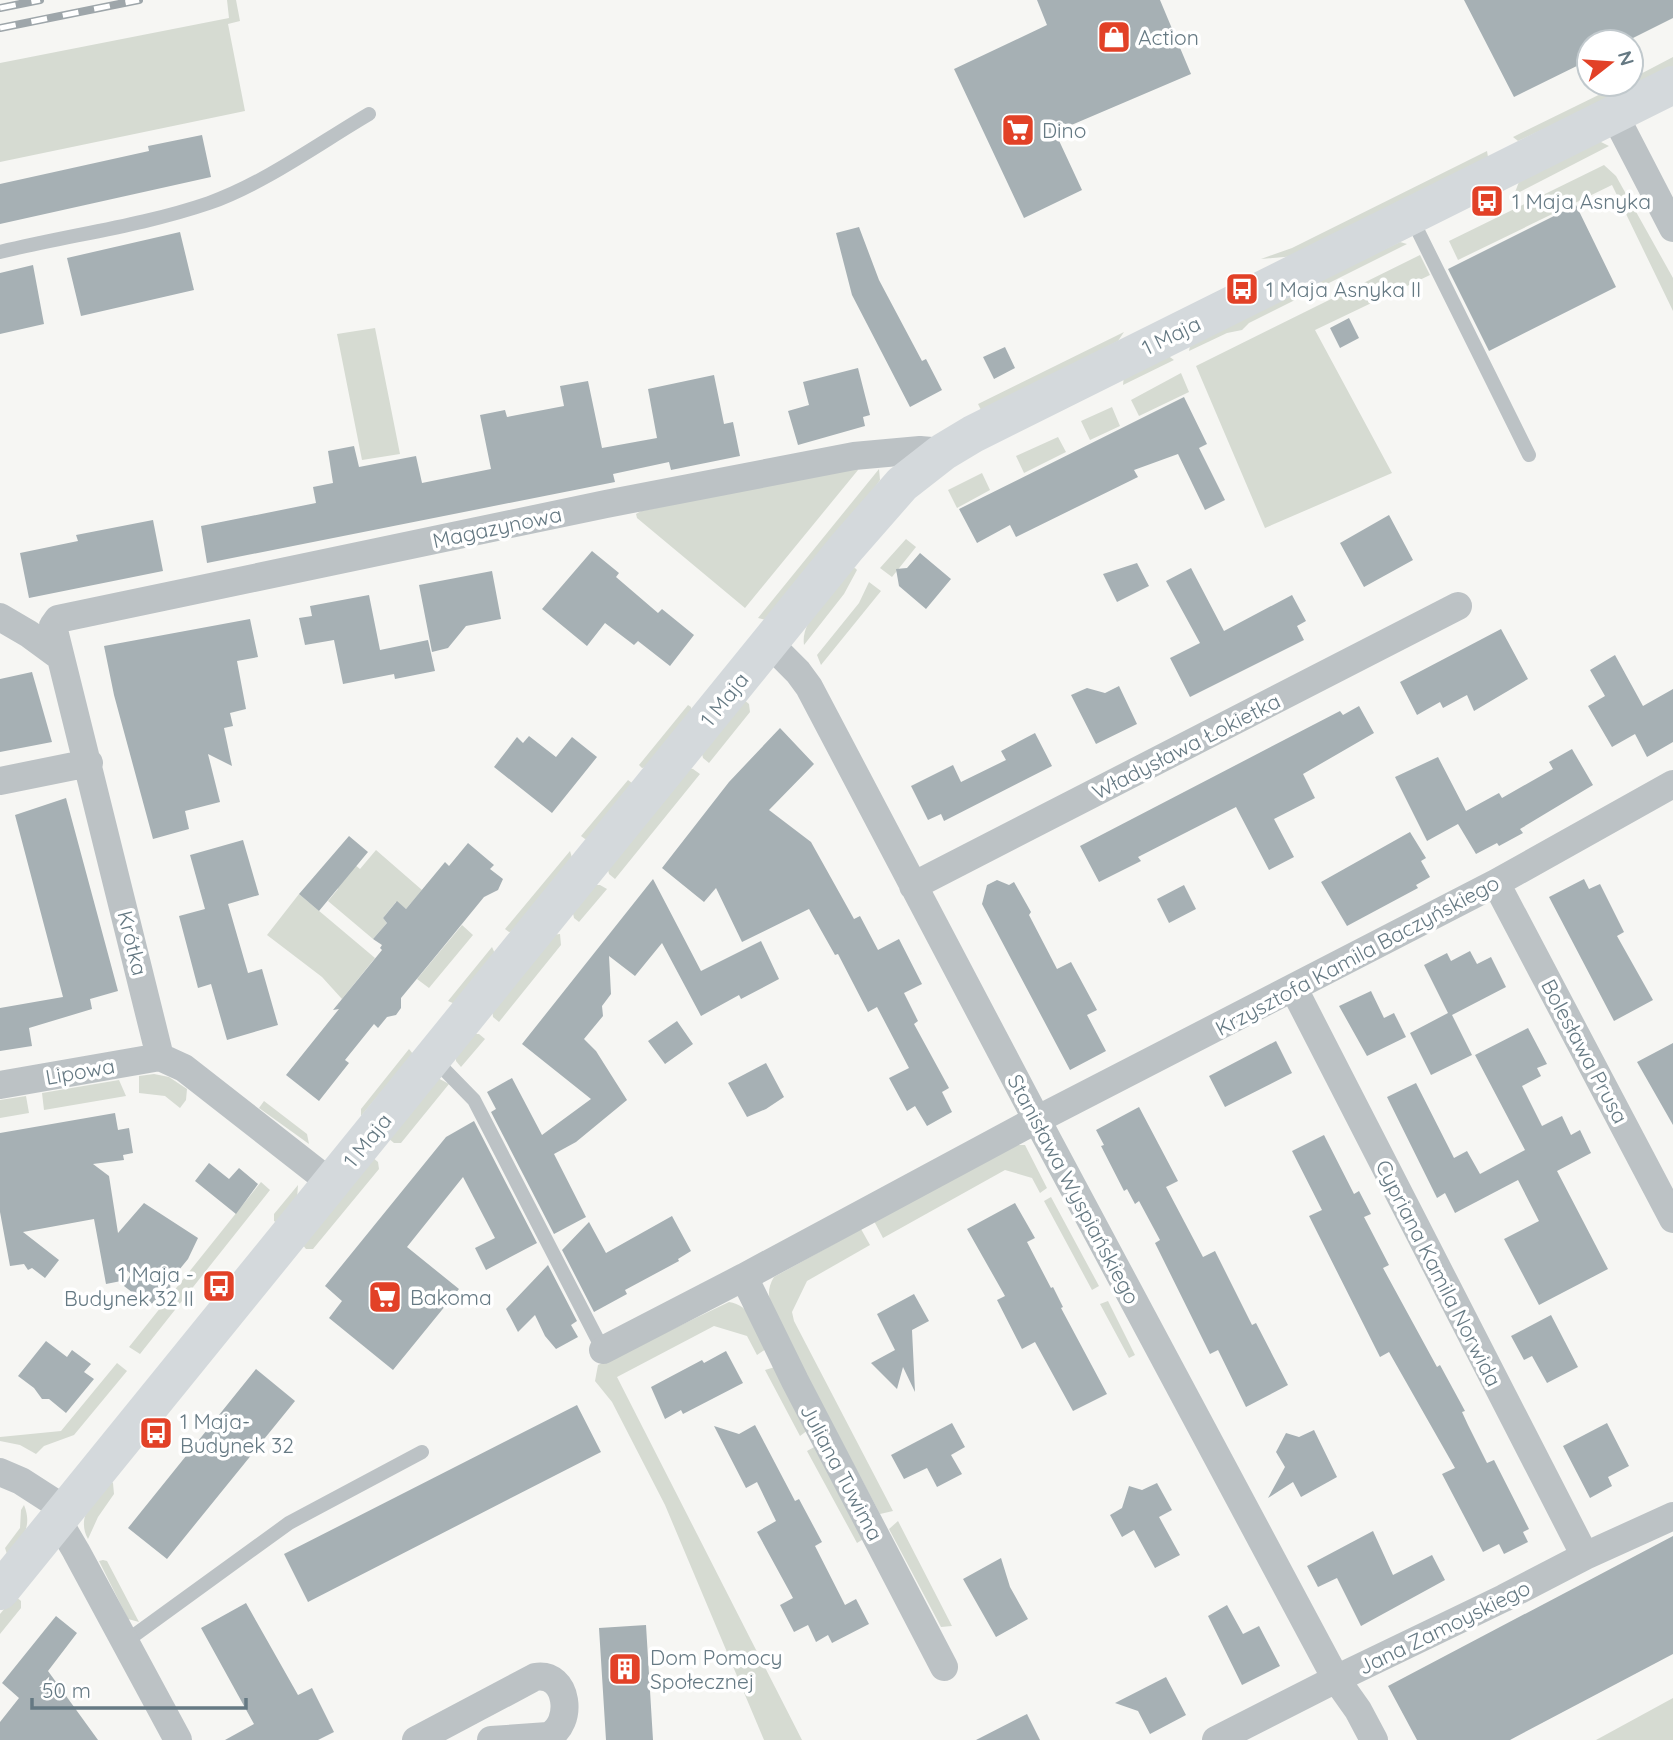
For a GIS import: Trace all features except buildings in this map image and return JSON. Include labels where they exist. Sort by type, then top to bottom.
[{"type":"street","name":"1 Maja","points":[[0,1591],[769,643],[885,502],[916,472],[1003,418],[1673,85]]},
{"type":"street","points":[[1615,114],[1673,228]]},
{"type":"street","name":"Magazynowa","points":[[54,622],[60,618],[571,511],[854,456],[919,450],[943,453]]},
{"type":"street","name":"Władysława Łokietka","points":[[913,886],[1458,606]]},
{"type":"street","points":[[0,617],[59,656]]},
{"type":"street","name":"Krótka","points":[[54,622],[59,656],[89,763],[160,1057]]},
{"type":"street","name":"Stanisława Wyspiańskiego","points":[[769,643],[807,683],[1336,1679],[1358,1710],[1374,1740]]},
{"type":"street","points":[[0,781],[89,763]]},
{"type":"street","name":"Krzysztofa Kamila Baczyńskiego","points":[[1037,1120],[1496,883],[1673,785]]},
{"type":"street","name":"Bolesława Prusa","points":[[1496,883],[1673,1219]]},
{"type":"street","name":"Cypriana Kamila Norwida","points":[[1294,989],[1585,1556]]},
{"type":"street","points":[[160,1057],[184,1068],[331,1183]]},
{"type":"street","name":"Lipowa","points":[[0,1085],[160,1057]]},
{"type":"street","points":[[603,1350],[1037,1120]]},
{"type":"street","name":"Juliana Tuwima","points":[[744,1277],[794,1381],[944,1667]]},
{"type":"street","points":[[0,1472],[21,1481],[60,1517],[66,1534],[178,1740]]},
{"type":"street","name":"Jana Zamoyskiego","points":[[1216,1740],[1585,1556],[1673,1516]]},
{"type":"street","points":[[416,1740],[535,1677],[548,1677],[559,1684],[563,1693],[563,1715],[556,1732],[548,1736],[491,1740]]},
{"type":"lane","points":[[0,252],[167,215],[211,202],[247,187],[369,114]]},
{"type":"lane","points":[[1410,216],[1529,455]]},
{"type":"lane","points":[[433,1058],[474,1100],[603,1350]]},
{"type":"lane","points":[[125,1642],[289,1523],[422,1452]]},
{"type":"shaded area","points":[[227,0],[236,0],[240,21],[228,24],[245,111],[0,162],[0,63],[229,18]]},
{"type":"shaded area","points":[[1673,57],[1673,68],[1645,81],[1645,72]]},
{"type":"shaded area","points":[[1592,98],[1609,98],[1518,141],[1513,137]]},
{"type":"shaded area","points":[[1597,140],[1609,146],[1514,195],[1520,179]]},
{"type":"shaded area","points":[[1487,151],[1488,157],[1296,256],[1261,259],[1292,248]]},
{"type":"shaded area","points":[[1604,165],[1616,176],[1673,278],[1673,311],[1612,185],[1458,260],[1449,241]]},
{"type":"shaded area","points":[[1400,242],[1407,244],[1249,323],[1242,330],[1227,333],[1189,351],[1191,341]]},
{"type":"shaded area","points":[[1420,255],[1430,275],[1315,330],[1392,473],[1265,528],[1196,366]]},
{"type":"shaded area","points":[[375,328],[400,454],[362,460],[337,334]]},
{"type":"shaded area","points":[[1124,332],[1118,341],[982,412],[978,404]]},
{"type":"shaded area","points":[[1167,355],[1174,360],[1123,385],[1124,375]]},
{"type":"shaded area","points":[[1181,373],[1189,392],[1139,416],[1131,400]]},
{"type":"shaded area","points":[[1112,407],[1120,426],[1090,440],[1081,421]]},
{"type":"shaded area","points":[[1058,437],[1066,452],[1024,473],[1016,456]]},
{"type":"shaded area","points":[[856,467],[858,470],[745,608],[637,518],[636,514],[641,511]]},
{"type":"shaded area","points":[[879,469],[880,480],[867,499],[766,620],[758,618]]},
{"type":"shaded area","points":[[982,473],[990,490],[957,508],[948,490]]},
{"type":"shaded area","points":[[906,539],[916,547],[892,577],[880,568]]},
{"type":"shaded area","points":[[849,569],[857,570],[844,594],[804,645],[807,625],[813,615]]},
{"type":"shaded area","points":[[869,582],[881,591],[821,665],[817,655],[859,603]]},
{"type":"shaded area","points":[[743,699],[749,704],[750,712],[709,763],[703,758],[701,750]]},
{"type":"shaded area","points":[[688,705],[692,714],[650,766],[642,768],[639,765]]},
{"type":"shaded area","points":[[686,768],[700,774],[615,879],[609,874],[607,866]]},
{"type":"shaded area","points":[[628,780],[632,783],[592,838],[585,839],[581,836]]},
{"type":"shaded area","points":[[376,850],[422,890],[406,909],[396,902],[383,918],[387,923],[373,939],[328,901],[354,864],[360,869]]},
{"type":"shaded area","points":[[570,851],[573,861],[516,931],[509,932],[505,929]]},
{"type":"shaded area","points":[[592,885],[607,889],[579,922],[574,918],[572,909]]},
{"type":"shaded area","points":[[299,894],[375,958],[342,999],[322,977],[267,935]]},
{"type":"shaded area","points":[[462,925],[473,935],[429,988],[417,979]]},
{"type":"shaded area","points":[[560,934],[561,945],[499,1022],[493,1017],[492,1009],[551,935]]},
{"type":"shaded area","points":[[492,947],[496,956],[455,1004],[448,1001]]},
{"type":"shaded area","points":[[471,1034],[479,1034],[485,1039],[461,1067],[456,1061],[456,1053]]},
{"type":"shaded area","points":[[409,1049],[413,1054],[361,1116],[361,1109]]},
{"type":"shaded area","points":[[154,1074],[169,1077],[187,1089],[186,1100],[180,1108],[165,1096],[139,1093],[139,1076]]},
{"type":"shaded area","points":[[436,1077],[449,1084],[401,1143],[394,1143],[388,1138]]},
{"type":"shaded area","points":[[119,1080],[126,1096],[44,1110],[42,1093]]},
{"type":"shaded area","points":[[26,1096],[29,1113],[0,1118],[0,1100]]},
{"type":"shaded area","points":[[264,1101],[307,1134],[309,1144],[259,1108]]},
{"type":"shaded area","points":[[1012,1145],[1025,1145],[1047,1188],[1040,1193],[1032,1178],[1005,1170],[883,1238],[874,1221]]},
{"type":"shaded area","points":[[372,1157],[378,1162],[379,1169],[313,1249],[306,1249],[302,1244]]},
{"type":"shaded area","points":[[261,1182],[270,1190],[140,1354],[129,1347]]},
{"type":"shaded area","points":[[298,1185],[297,1199],[279,1224],[274,1221],[274,1214]]},
{"type":"shaded area","points":[[1051,1197],[1099,1286],[1092,1290],[1044,1201]]},
{"type":"shaded area","points":[[861,1229],[870,1245],[807,1281],[792,1312],[794,1321],[893,1511],[880,1514],[773,1312],[769,1294],[774,1277]]},
{"type":"shaded area","points":[[1108,1301],[1135,1355],[1129,1358],[1100,1304]]},
{"type":"shaded area","points":[[729,1302],[737,1304],[748,1313],[766,1349],[757,1355],[747,1336],[714,1326],[617,1377],[802,1740],[764,1740],[665,1505],[612,1402],[595,1381],[598,1365]]},
{"type":"shaded area","points":[[117,1363],[127,1371],[74,1435],[44,1446],[36,1454],[20,1445],[0,1441],[0,1437],[61,1431]]},
{"type":"shaded area","points":[[775,1367],[808,1430],[800,1436],[765,1370]]},
{"type":"shaded area","points":[[816,1446],[865,1538],[857,1543],[807,1451]]},
{"type":"shaded area","points":[[110,1480],[114,1494],[98,1517],[88,1539],[84,1522],[86,1515],[93,1501]]},
{"type":"shaded area","points":[[24,1505],[27,1527],[22,1539],[8,1557],[5,1548],[20,1528]]},
{"type":"shaded area","points":[[898,1521],[952,1626],[941,1627],[889,1529]]},
{"type":"shaded area","points":[[99,1561],[107,1561],[139,1622],[128,1619]]},
{"type":"shaded area","points":[[15,1596],[21,1601],[21,1608],[0,1634],[0,1614]]},
{"type":"shaded area","points":[[1673,1698],[1673,1740],[1596,1740]]},
{"type":"railway","points":[[0,8],[40,0]]},
{"type":"railway","points":[[0,28],[139,0]]},
{"type":"place","name":"Action","points":[[1114,37]]},
{"type":"place","name":"Dino","points":[[1018,130]]},
{"type":"place","name":"1 Maja Asnyka","points":[[1487,201]]},
{"type":"place","name":"1 Maja Asnyka II","points":[[1242,289]]},
{"type":"place","name":"1 Maja - Budynek 32 II","points":[[219,1286]]},
{"type":"place","name":"Bakoma","points":[[385,1297]]},
{"type":"place","name":"1 Maja- Budynek 32","points":[[156,1433]]},
{"type":"place","name":"Dom Pomocy Społecznej","points":[[625,1669]]}]
